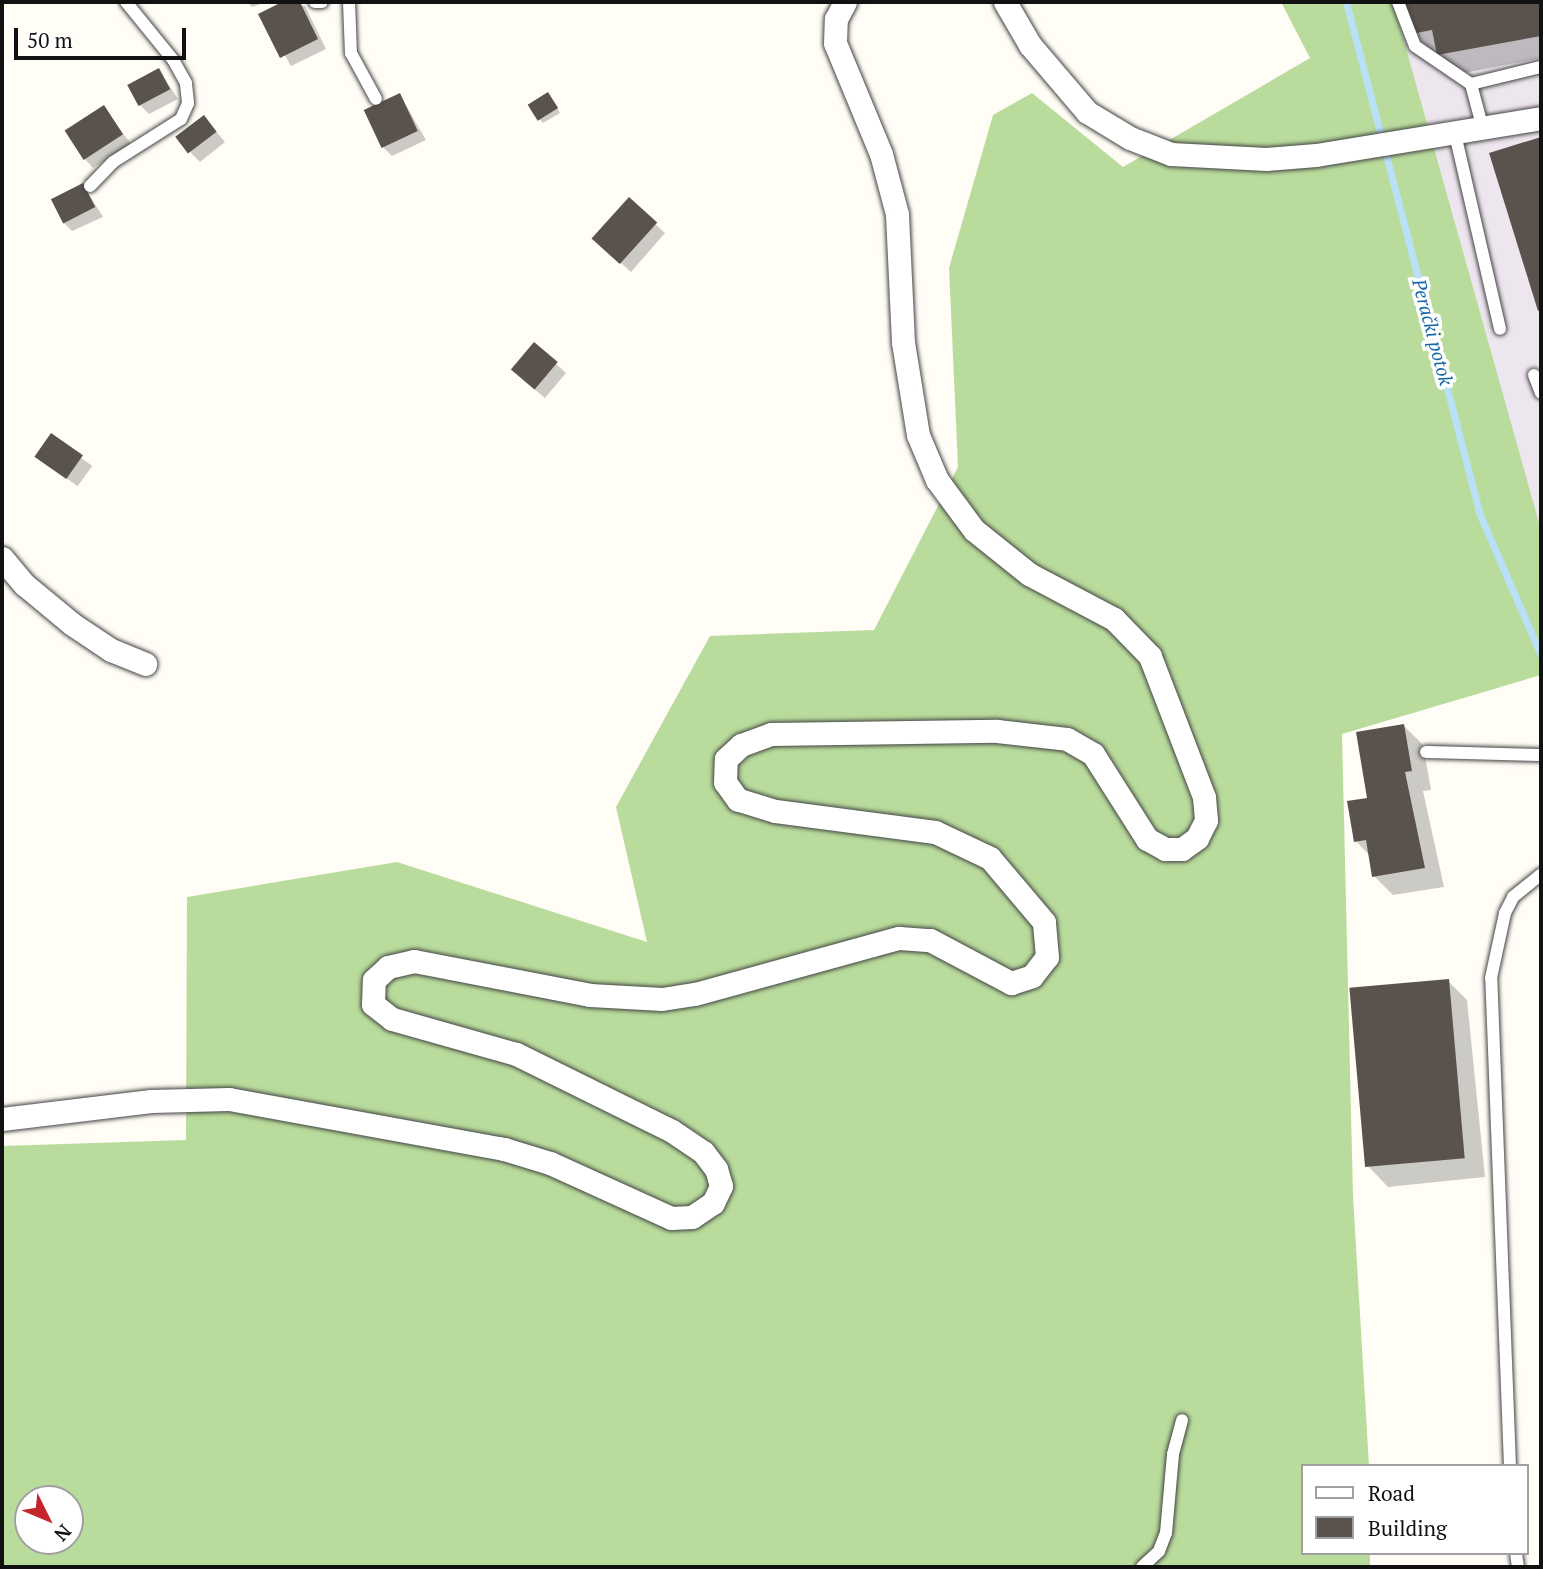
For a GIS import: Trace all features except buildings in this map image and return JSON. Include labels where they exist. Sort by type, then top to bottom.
[{"type":"street","points":[[2,1119],[151,1101],[229,1098],[504,1149],[550,1163],[671,1218],[692,1217],[713,1203],[721,1186],[716,1169],[703,1152],[672,1131],[516,1054],[392,1019],[373,1004],[374,980],[387,967],[414,961],[590,995],[662,999],[695,994],[899,938],[930,940],[1011,984],[1032,976],[1047,957],[1044,922],[1012,878],[990,858],[935,832],[775,811],[738,800],[724,782],[726,759],[741,745],[771,734],[997,732],[1067,739],[1093,754],[1147,839],[1173,849],[1197,838],[1206,820],[1204,797],[1150,656],[1114,620],[1029,575],[974,530],[937,480],[918,435],[903,342],[897,214],[881,154],[835,43],[836,19],[845,2]]},
{"type":"street","points":[[1004,2],[1030,45],[1087,113],[1130,138],[1171,154],[1266,159],[1316,155],[1446,136],[1541,118]]},
{"type":"street","points":[[2,558],[25,585],[72,624],[111,650],[145,663]]},
{"type":"lane","points":[[90,186],[113,162],[181,119],[188,103],[186,83],[174,61],[127,2]]},
{"type":"lane","points":[[315,2],[322,2]]},
{"type":"lane","points":[[349,2],[351,53],[376,99]]},
{"type":"lane","points":[[1398,2],[1415,46],[1471,84],[1483,129]]},
{"type":"lane","points":[[1471,84],[1541,67]]},
{"type":"lane","points":[[1446,136],[1500,329]]},
{"type":"lane","points":[[1534,375],[1541,393]]},
{"type":"lane","points":[[1426,752],[1541,755]]},
{"type":"lane","points":[[1510,1464],[1491,978],[1504,912],[1513,897],[1541,874]]},
{"type":"lane","points":[[1142,1567],[1159,1551],[1166,1534],[1173,1454],[1182,1420]]},
{"type":"shaded area","points":[[1393,2],[1541,2],[1541,531],[1447,203]]},
{"type":"green space","points":[[1281,2],[1393,2],[1541,530],[1541,675],[1342,734],[1353,1196],[1369,1464],[1302,1464],[1302,1555],[1370,1555],[1370,1567],[2,1567],[2,1146],[186,1140],[187,897],[397,862],[647,942],[616,807],[710,636],[874,630],[958,467],[949,268],[993,115],[1032,93],[1123,167],[1310,58]]},
{"type":"waterway","name":"Perački potok","points":[[1346,2],[1480,515],[1541,655]]}]
